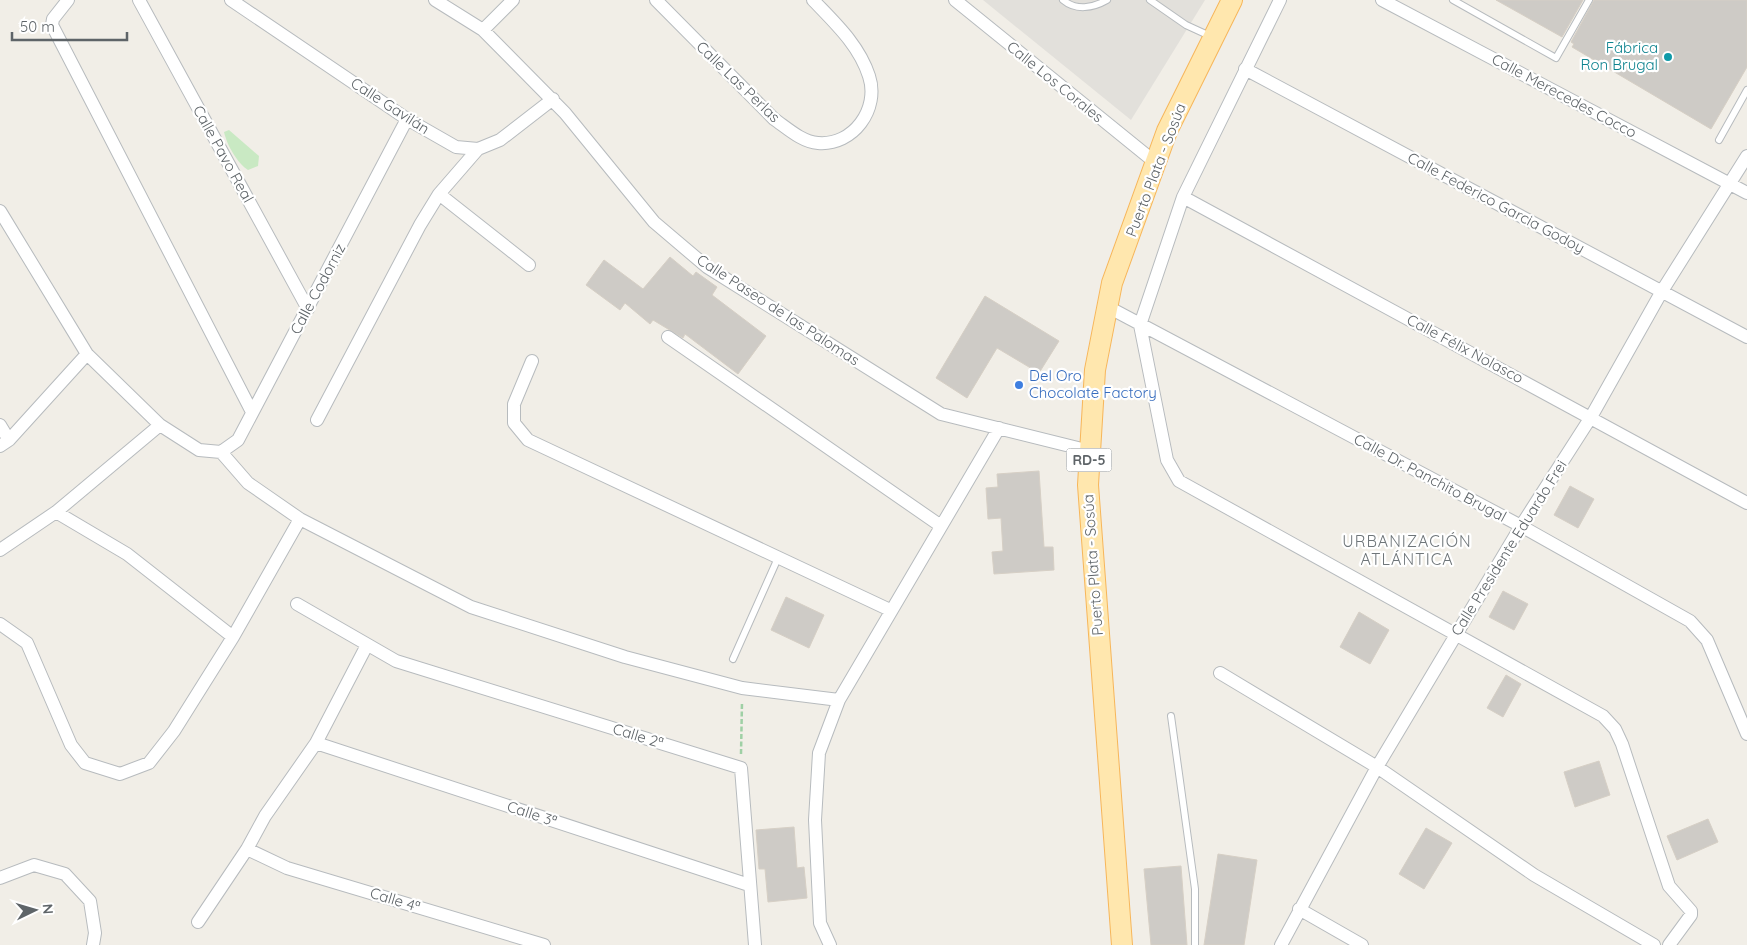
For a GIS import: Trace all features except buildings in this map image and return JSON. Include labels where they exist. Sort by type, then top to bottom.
[{"type":"main road","name":"Puerto Plata - Sosúa","points":[[1122,945],[1095,602],[1088,485],[1095,370],[1112,283],[1167,131],[1232,0]]},
{"type":"street","points":[[68,0],[53,19],[52,25],[252,412]]},
{"type":"street","name":"Calle Pavo Real","points":[[139,0],[308,309]]},
{"type":"street","name":"Calle Gavilán","points":[[231,0],[407,119],[456,147],[478,149]]},
{"type":"street","name":"Calle Paseo de las Palomas","points":[[435,0],[483,30],[553,99],[654,222],[707,267],[941,414],[1090,450]]},
{"type":"street","points":[[483,30],[513,0]]},
{"type":"street","name":"Calle Las Perlas","points":[[656,0],[774,120],[795,134],[817,143],[840,139],[859,128],[870,104],[870,78],[861,55],[846,35],[813,0]]},
{"type":"street","name":"Calle Los Corales","points":[[956,0],[1156,163]]},
{"type":"street","points":[[1280,0],[1244,69],[1183,197],[1140,325],[1167,460],[1179,481],[1455,636],[1603,716],[1615,729],[1669,886],[1691,911],[1670,945]]},
{"type":"street","name":"Calle Merecedes Cocco","points":[[1382,0],[1747,193]]},
{"type":"street","name":"Calle Federico Garcia Godoy","points":[[1244,69],[1747,337]]},
{"type":"street","points":[[317,420],[420,224],[439,194],[478,149],[500,140],[553,99]]},
{"type":"street","name":"Calle Codorniz","points":[[221,452],[238,440],[407,119]]},
{"type":"street","name":"Calle Presidente Eduardo Frei","points":[[1281,945],[1377,767],[1520,526],[1591,417],[1662,291],[1747,156]]},
{"type":"street","points":[[439,194],[530,265]]},
{"type":"street","name":"Calle Félix Nolasco","points":[[1183,197],[1747,503]]},
{"type":"street","points":[[0,211],[87,354],[160,426],[199,450],[221,452],[248,483],[300,519],[471,607],[625,657],[742,688],[839,700]]},
{"type":"street","name":"Calle Dr. Panchito Brugal","points":[[1108,308],[1520,526],[1690,621],[1707,640],[1747,734]]},
{"type":"street","points":[[668,337],[941,526]]},
{"type":"street","points":[[4,443],[87,354]]},
{"type":"street","points":[[532,361],[514,404],[514,424],[528,440],[890,610]]},
{"type":"street","points":[[0,425],[4,443]]},
{"type":"street","points":[[0,550],[56,512],[160,426]]},
{"type":"street","points":[[830,945],[820,923],[815,820],[819,753],[839,700],[890,610],[999,428]]},
{"type":"street","points":[[56,512],[127,554],[233,637]]},
{"type":"street","points":[[0,624],[27,643],[71,745],[85,763],[120,774],[149,763],[174,731],[233,637],[300,519]]},
{"type":"street","name":"Calle 2ª","points":[[297,604],[396,661],[741,768]]},
{"type":"street","points":[[198,922],[247,849],[265,816],[316,743],[367,645]]},
{"type":"street","points":[[1220,674],[1377,767],[1534,875],[1654,945]]},
{"type":"street","name":"Calle 3ª","points":[[316,743],[749,885]]},
{"type":"street","points":[[741,768],[755,945]]},
{"type":"street","name":"Calle 4ª","points":[[247,849],[287,868],[544,945]]},
{"type":"street","points":[[0,878],[34,865],[65,874],[90,901],[95,933],[93,945]]},
{"type":"street","points":[[1299,909],[1362,945]]},
{"type":"lane","points":[[1063,0],[1082,8],[1096,6],[1107,0]]},
{"type":"lane","points":[[1150,0],[1186,25],[1213,38]]},
{"type":"lane","points":[[1453,0],[1556,58],[1589,0]]},
{"type":"lane","points":[[1719,140],[1747,90]]},
{"type":"lane","points":[[733,660],[778,558]]},
{"type":"lane","points":[[1171,716],[1195,889],[1195,945]]},
{"type":"path","points":[[741,768],[742,688]]},
{"type":"shaded area","points":[[983,0],[1205,0],[1131,120]]},
{"type":"green space","points":[[229,130],[259,156],[258,166],[248,170],[240,163],[225,137],[224,132]]},
{"type":"place","name":"Fábrica Ron Brugal","points":[[1668,57]]},
{"type":"place","name":"Del Oro Chocolate Factory","points":[[1019,385]]},
{"type":"district","name":"URBANIZACIÓN ATLÁNTICA","points":[[1407,550]]}]
